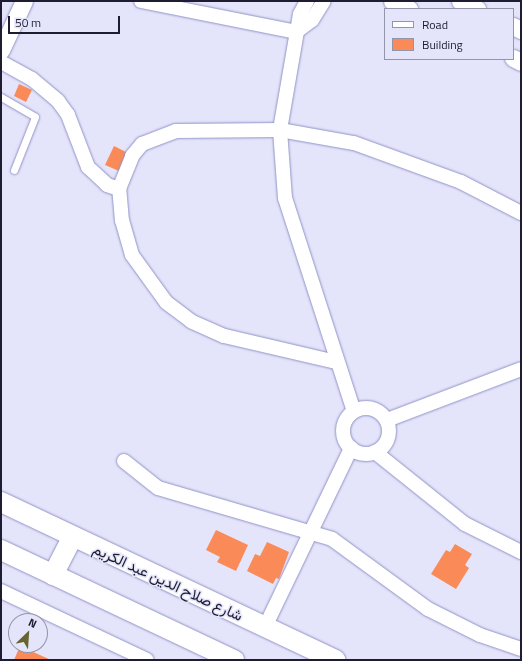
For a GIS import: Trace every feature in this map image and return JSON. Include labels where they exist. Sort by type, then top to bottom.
[{"type":"main road","name":"شارع صلاح الدين عبد الكريم","points":[[1,502],[72,538],[336,660]]},
{"type":"main road","points":[[53,574],[72,538]]},
{"type":"main road","points":[[1,550],[234,660]]},
{"type":"street","points":[[1,50],[24,1]]},
{"type":"street","points":[[141,1],[296,32],[312,20],[324,1]]},
{"type":"street","points":[[265,627],[351,448],[344,429],[354,411],[336,362],[285,198],[280,130],[296,32],[300,14],[307,1]]},
{"type":"street","points":[[392,1],[407,8]]},
{"type":"street","points":[[460,1],[475,8]]},
{"type":"street","points":[[1,62],[32,78],[58,101],[68,115],[88,167],[107,185],[119,189]]},
{"type":"street","points":[[336,362],[224,336],[191,321],[166,302],[132,255],[122,221],[119,189],[132,156],[156,136],[176,131],[280,130],[354,143],[408,160],[521,212]]},
{"type":"street","points":[[387,420],[521,369]]},
{"type":"street","points":[[354,411],[373,408],[387,420],[389,435],[375,452]]},
{"type":"street","points":[[351,448],[363,453],[375,452],[465,524],[521,552]]},
{"type":"street","points":[[124,461],[158,488],[312,530],[346,547],[428,609],[480,635],[521,649]]},
{"type":"street","points":[[1,591],[147,660]]},
{"type":"lane","points":[[1,97],[35,117],[14,170]]},
{"type":"building","points":[[19,84],[32,90],[26,102],[14,96]]},
{"type":"building","points":[[114,146],[128,153],[119,171],[105,165]]},
{"type":"building","points":[[216,530],[248,545],[236,571],[217,562],[220,557],[206,550]]},
{"type":"building","points":[[267,542],[289,552],[279,579],[276,578],[273,584],[247,571],[255,554],[260,556]]},
{"type":"building","points":[[455,544],[472,554],[465,565],[469,568],[456,589],[431,574],[446,550],[450,552]]},
{"type":"building","points":[[17,653],[36,653],[51,660],[14,660]]}]
